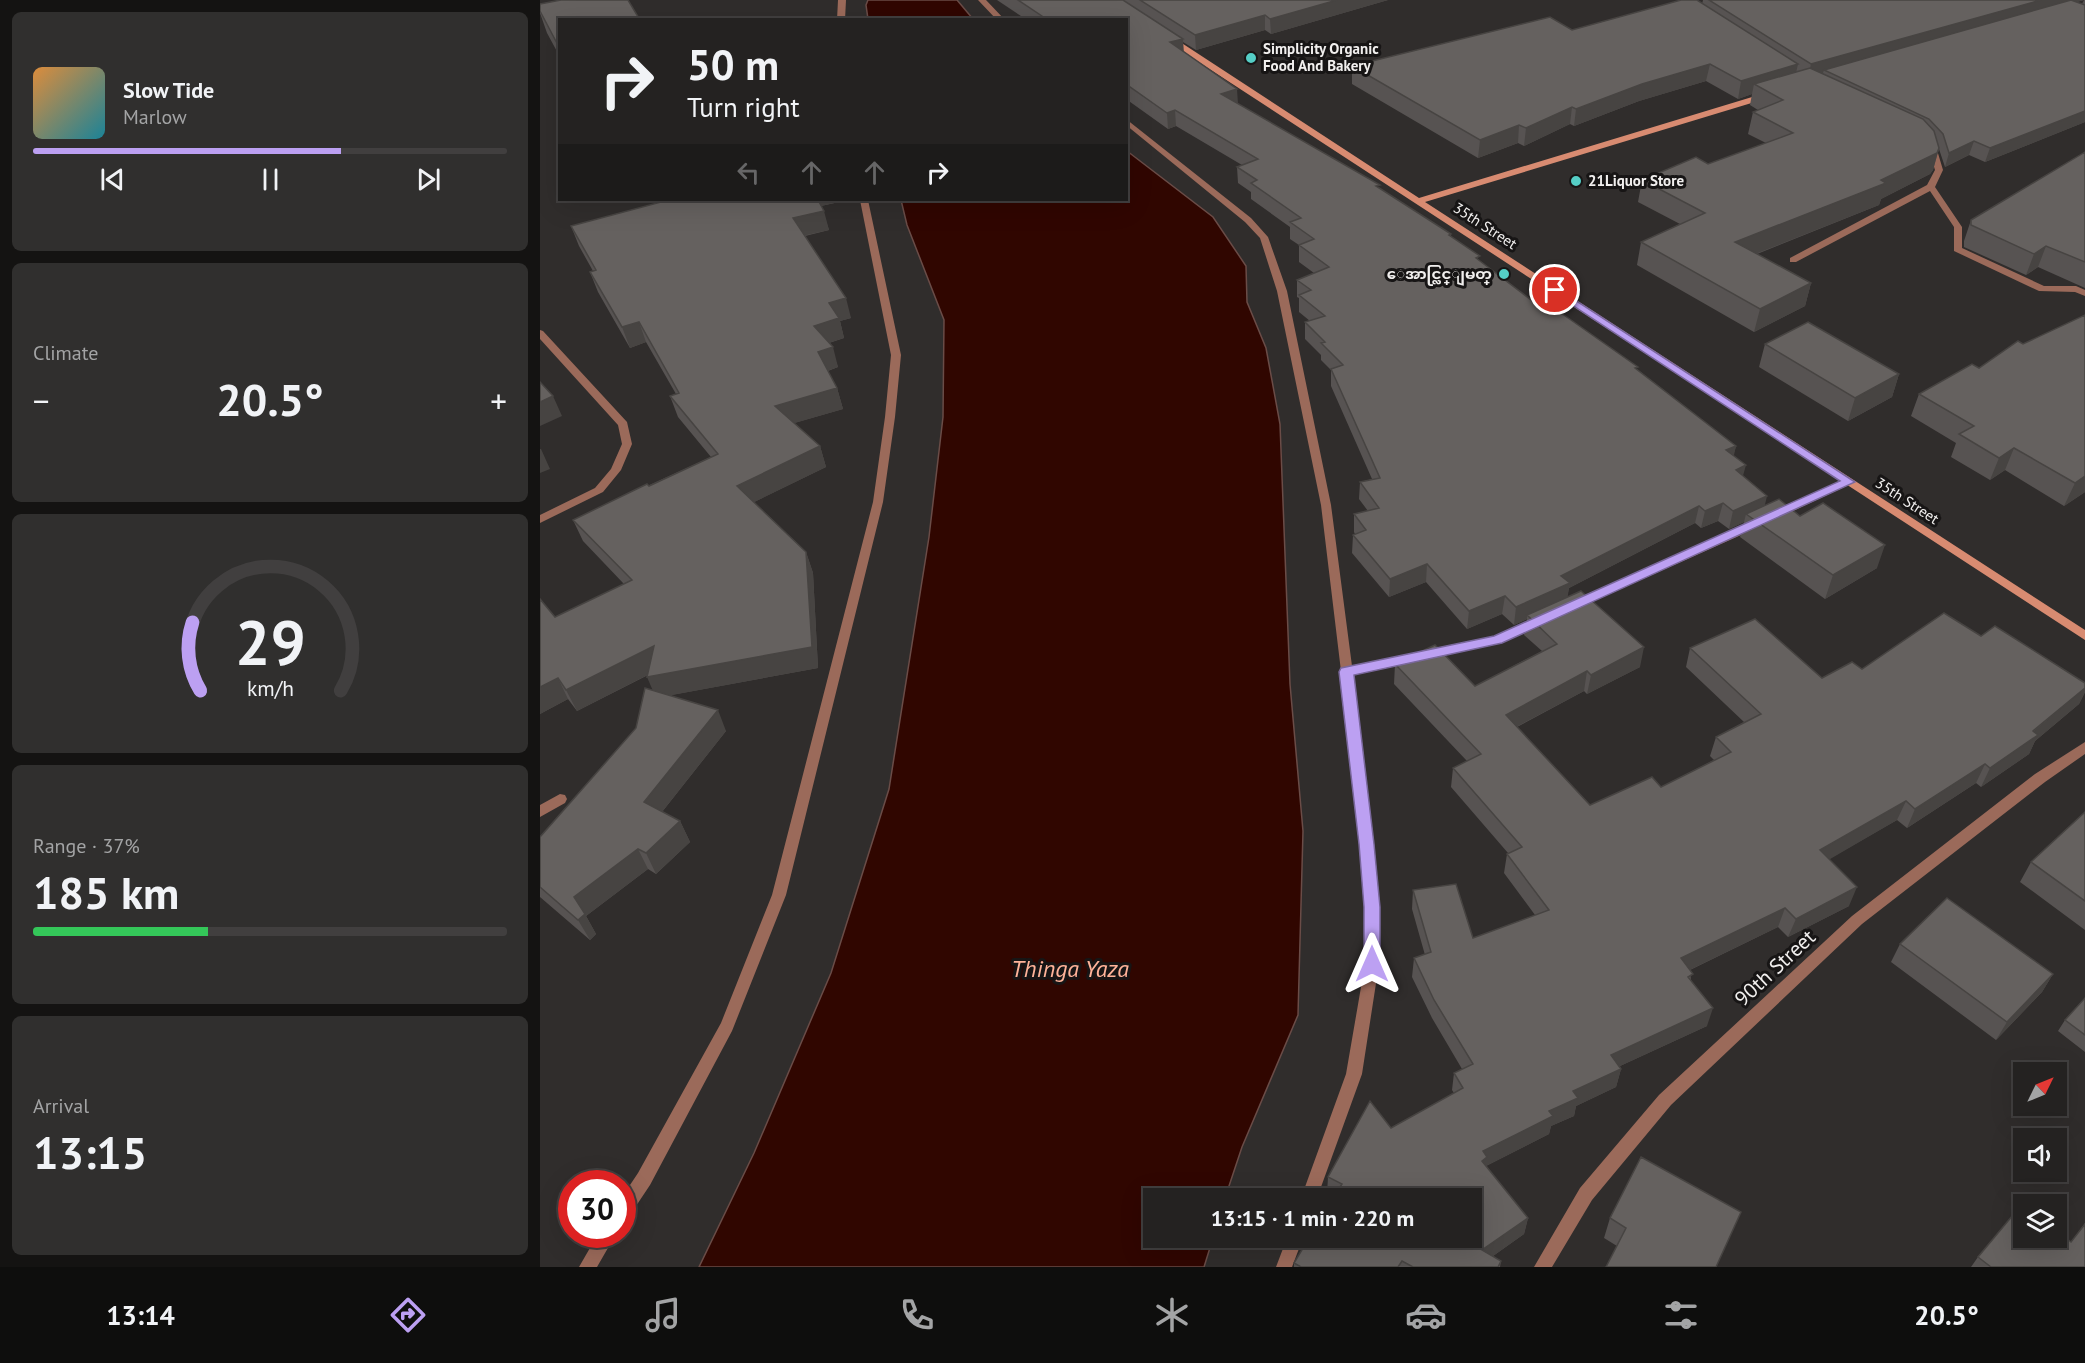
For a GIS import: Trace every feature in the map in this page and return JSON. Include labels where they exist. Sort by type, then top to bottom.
[{"type":"main road","name":"35th Street","points":[[1159,32],[2085,636]]},
{"type":"main road","points":[[1418,201],[1774,93]]},
{"type":"street","points":[[840,18],[842,0]]},
{"type":"street","points":[[982,0],[1000,18]]},
{"type":"street","points":[[1128,123],[1248,220],[1264,237],[1282,291],[1326,505],[1366,844],[1372,907],[1372,964],[1354,1074],[1313,1188]]},
{"type":"street","points":[[1793,260],[1931,187],[1939,170],[1933,150],[1921,137]]},
{"type":"street","points":[[1931,187],[1958,227],[1957,249],[2042,289],[2076,289],[2085,293]]},
{"type":"street","points":[[636,1191],[727,1026],[779,895],[878,502],[896,355],[864,201]]},
{"type":"street","points":[[540,333],[623,424],[627,444],[616,470],[599,490],[540,519]]},
{"type":"street","points":[[1346,672],[1497,640],[1849,482]]},
{"type":"street","name":"90th Street","points":[[1542,1267],[1586,1194],[1665,1100],[1857,920],[2040,778],[2085,747]]},
{"type":"street","points":[[540,812],[560,799]]},
{"type":"street","points":[[587,1267],[599,1248]]},
{"type":"street","points":[[1284,1267],[1291,1248]]},
{"type":"water","points":[[868,0],[957,0],[972,18],[868,18],[866,5]]},
{"type":"water","name":"Thinga Yaza","points":[[1128,152],[1213,217],[1246,266],[1247,302],[1266,348],[1280,424],[1290,684],[1303,831],[1298,1015],[1242,1147],[1228,1188],[1143,1188],[1143,1248],[1210,1248],[1204,1267],[699,1267],[754,1153],[831,973],[889,789],[929,537],[943,417],[944,320],[907,225],[901,201],[1128,201]]},
{"type":"building","points":[[561,0],[628,0],[639,18],[558,18],[558,45],[540,11],[540,4]]},
{"type":"building","points":[[1018,0],[1123,0],[1183,39],[1170,42],[1237,89],[1221,94],[1380,185],[1376,186],[1451,234],[1449,235],[1480,256],[1476,258],[1543,309],[1551,306],[1638,367],[1635,368],[1736,446],[1726,450],[1746,465],[1736,470],[1767,496],[1733,511],[1723,503],[1705,511],[1699,506],[1561,576],[1570,583],[1516,607],[1505,596],[1469,611],[1427,564],[1390,579],[1353,535],[1366,530],[1354,514],[1379,508],[1360,482],[1380,478],[1331,369],[1343,365],[1321,343],[1325,342],[1305,322],[1325,316],[1299,295],[1311,290],[1297,280],[1329,267],[1299,245],[1314,239],[1290,222],[1301,218],[1251,183],[1257,180],[1237,167],[1258,159],[1175,110],[1167,113],[1128,85],[1128,18],[1045,18]]},
{"type":"building","points":[[1140,0],[1337,0],[1270,19],[1265,15],[1195,35]]},
{"type":"building","points":[[1681,0],[1697,0],[1798,64],[1741,81],[1710,64],[1642,84],[1576,109],[1572,107],[1526,128],[1519,125],[1480,140],[1352,66],[1550,17],[1572,30]]},
{"type":"building","points":[[1709,0],[2041,0],[1811,64]]},
{"type":"building","points":[[2071,0],[2085,5],[2085,111],[1990,148],[1974,141],[1949,153],[1943,134],[1929,119],[1824,70]]},
{"type":"building","points":[[1810,68],[1923,119],[1934,131],[1939,148],[1937,153],[1881,180],[1886,183],[1735,242],[1811,283],[1760,309],[1641,242],[1705,213],[1642,180],[1696,157],[1708,164],[1793,133],[1753,112],[1783,100],[1754,84]]},
{"type":"building","points":[[2085,152],[2085,262],[2046,246],[2034,254],[1971,225],[1971,220]]},
{"type":"building","points":[[665,201],[819,201],[824,211],[793,218],[846,298],[829,303],[839,318],[814,326],[833,347],[818,352],[837,388],[775,406],[820,446],[737,486],[806,552],[812,647],[647,677],[654,646],[566,690],[558,678],[540,687],[540,599],[555,617],[632,580],[573,520],[647,484],[649,486],[718,454],[670,396],[679,393],[639,322],[622,327],[590,272],[596,270],[571,226]]},
{"type":"building","points":[[2085,315],[2085,476],[2075,483],[2014,448],[1999,458],[1959,434],[1974,426],[1919,394],[1972,364],[1979,368],[2018,341],[2023,344]]},
{"type":"building","points":[[1808,322],[1899,374],[1855,398],[1765,344]]},
{"type":"building","points":[[540,382],[553,396],[540,402]]},
{"type":"building","points":[[1779,499],[1800,516],[1823,503],[1885,545],[1833,575],[1746,514]]},
{"type":"building","points":[[1581,591],[1644,647],[1591,675],[1587,671],[1506,715],[1590,805],[1652,777],[1661,787],[1731,752],[1716,737],[1761,714],[1690,648],[1755,619],[1822,678],[1852,662],[1862,669],[1944,613],[1981,636],[1995,626],[2085,683],[2085,688],[2033,731],[2038,735],[1990,768],[1985,764],[1915,809],[1906,801],[1820,850],[1857,887],[1796,919],[1785,908],[1681,958],[1693,974],[1688,977],[1713,1008],[1611,1055],[1621,1069],[1573,1091],[1578,1098],[1549,1111],[1553,1116],[1483,1151],[1487,1157],[1482,1161],[1528,1218],[1482,1250],[1501,1261],[1498,1267],[1413,1267],[1402,1261],[1398,1267],[1301,1267],[1294,1263],[1303,1248],[1482,1248],[1482,1188],[1339,1188],[1342,1184],[1328,1177],[1370,1101],[1391,1128],[1463,1088],[1454,1073],[1473,1064],[1434,1000],[1414,958],[1431,952],[1413,890],[1456,884],[1473,938],[1549,910],[1507,854],[1522,847],[1453,768],[1481,754],[1395,664],[1435,645],[1475,686],[1557,644],[1527,615]]},
{"type":"building","points":[[645,688],[718,710],[644,802],[680,821],[646,853],[638,849],[574,897],[585,914],[578,920],[540,887],[540,837],[636,728]]},
{"type":"building","points":[[2085,812],[2085,901],[2031,862]]},
{"type":"building","points":[[1947,898],[2053,974],[2007,1022],[1900,944]]},
{"type":"building","points":[[2085,998],[2085,1035],[2065,1020]]},
{"type":"building","points":[[1641,1157],[1741,1212],[1716,1267],[1606,1267],[1626,1228],[1610,1218]]},
{"type":"building","points":[[2013,1215],[2013,1248],[2067,1248],[2067,1239],[2071,1242],[2085,1224],[2085,1267],[1991,1267],[1978,1257]]},
{"type":"place","name":"Simplicity Organic Food And Bakery","points":[[1251,58]]},
{"type":"place","name":"21Liquor Store","points":[[1576,181]]},
{"type":"place","name":"ေအာင္လြင္ျမတ္","points":[[1504,274]]},
{"type":"route","points":[[1372,964],[1372,907],[1346,672],[1497,640],[1849,482],[1555,290]]}]
